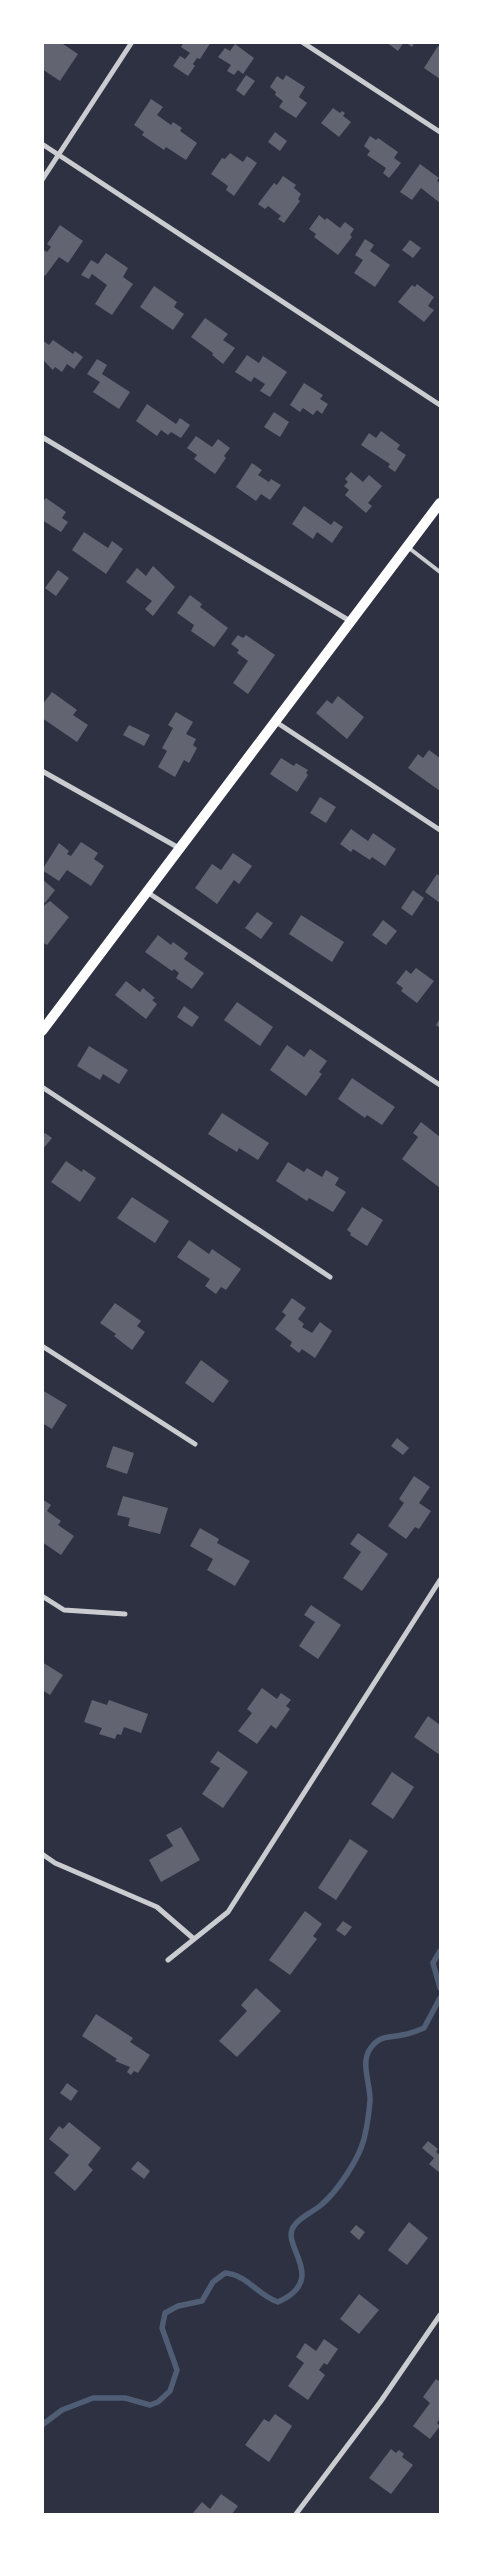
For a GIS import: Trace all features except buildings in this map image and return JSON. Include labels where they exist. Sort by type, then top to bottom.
[{"type":"main road","points":[[42,1031],[440,502]]},
{"type":"street","points":[[42,180],[132,42]]},
{"type":"street","points":[[302,42],[440,132]]},
{"type":"street","points":[[42,144],[156,221],[440,405]]},
{"type":"street","points":[[42,437],[350,621]]},
{"type":"street","points":[[274,721],[440,830]]},
{"type":"street","points":[[42,771],[180,849]]},
{"type":"street","points":[[147,892],[440,1085]]},
{"type":"street","points":[[42,1088],[330,1277]]},
{"type":"street","points":[[42,1346],[195,1444]]},
{"type":"street","points":[[168,1960],[228,1912],[440,1580]]},
{"type":"street","points":[[42,1596],[64,1610],[125,1614]]},
{"type":"street","points":[[42,1854],[55,1863],[157,1907],[194,1939]]},
{"type":"street","points":[[296,2514],[381,2401],[440,2315]]},
{"type":"lane","points":[[407,546],[440,572]]},
{"type":"waterway","points":[[440,1951],[433,1963],[440,1988]]},
{"type":"waterway","points":[[42,2425],[62,2410],[93,2398],[125,2398],[150,2405],[158,2402],[170,2391],[177,2370],[162,2328],[165,2313],[178,2306],[202,2301],[213,2282],[225,2273],[240,2277],[264,2295],[278,2302],[293,2293],[300,2283],[302,2273],[300,2262],[292,2243],[291,2234],[294,2226],[334,2192],[347,2175],[364,2139],[370,2101],[366,2068],[367,2055],[373,2045],[380,2039],[408,2034],[424,2028],[440,1998]]}]
